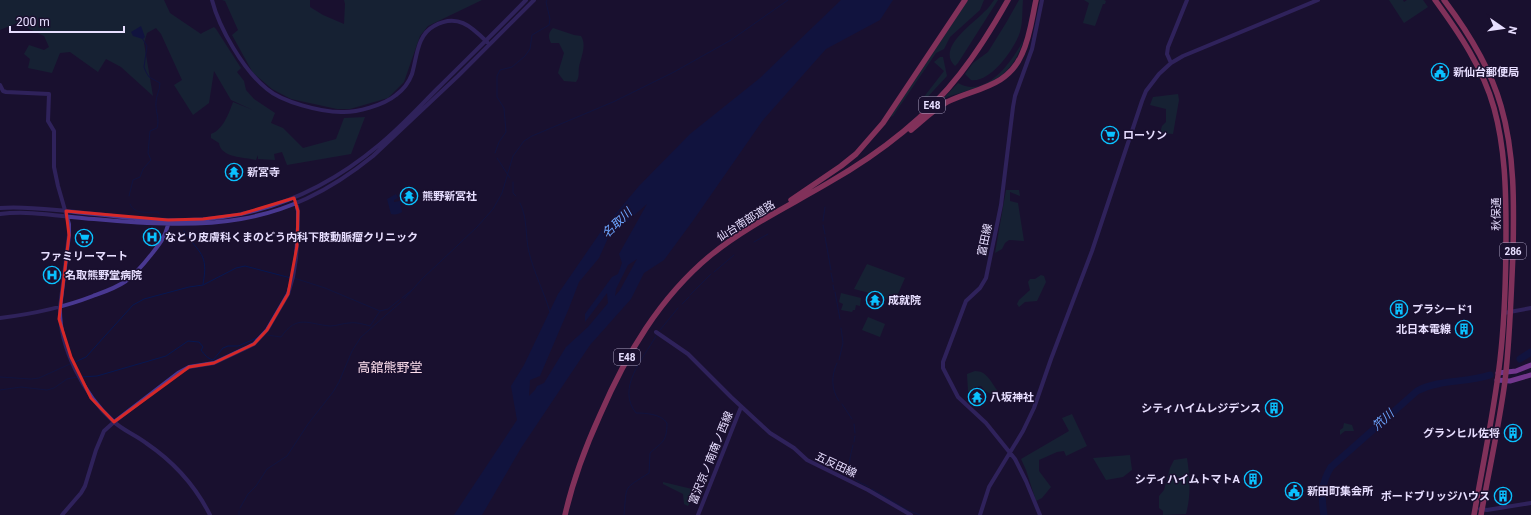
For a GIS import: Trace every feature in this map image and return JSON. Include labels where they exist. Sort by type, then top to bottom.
[{"type":"highway","points":[[742,232],[841,166],[869,140],[883,123],[965,0]]},
{"type":"highway","name":"仙台南部道路","points":[[565,515],[577,472],[590,437],[618,374],[644,330],[660,309],[692,272],[711,255],[742,232],[828,183],[886,145],[915,122],[959,75],[973,56],[1008,0]]},
{"type":"highway","points":[[828,183],[860,167],[946,102],[993,85],[1006,76],[1022,55],[1028,37],[1036,0]]},
{"type":"highway","name":"秋保通","points":[[1435,0],[1459,33],[1472,55],[1494,107],[1501,139],[1505,170],[1506,204],[1504,313],[1497,380],[1488,440],[1474,515]]},
{"type":"highway","name":"秋保通","points":[[1444,0],[1466,29],[1489,74],[1501,106],[1509,139],[1512,170],[1513,217],[1511,312],[1506,372],[1496,440],[1481,512]]},
{"type":"main road","points":[[1498,373],[1516,371],[1531,365]]},
{"type":"main road","points":[[1497,380],[1510,381],[1531,375]]},
{"type":"street","points":[[212,0],[219,23],[252,76],[260,84],[274,95],[286,100],[333,112],[347,112],[361,109],[382,103],[396,95],[405,86],[411,75],[424,34],[433,26],[441,22],[455,21],[468,25],[489,44]]},
{"type":"street","points":[[0,208],[19,207],[168,220],[203,219],[241,214],[270,207],[294,198],[318,187],[343,172],[379,145],[526,0]]},
{"type":"street","points":[[0,214],[18,213],[67,216],[168,225],[201,224],[232,221],[271,213],[296,204],[344,179],[373,156],[404,128],[534,0]]},
{"type":"street","name":"富田線","points":[[1040,515],[1026,480],[1015,459],[986,423],[958,397],[944,368],[943,362],[966,301],[980,288],[986,278],[1001,204],[1015,96],[1032,49],[1042,0]]},
{"type":"street","points":[[1171,63],[1167,54],[1168,47],[1187,0]]},
{"type":"street","points":[[980,515],[989,487],[1023,431],[1034,408],[1092,250],[1142,101],[1152,82],[1171,63],[1183,56],[1318,0]]},
{"type":"street","points":[[0,85],[3,91],[6,92],[49,94],[48,121],[54,131],[54,167],[69,224],[60,308],[61,329],[79,375],[91,398],[114,422],[167,458],[186,478],[200,496],[210,515]]},
{"type":"street","points":[[62,515],[81,493],[85,486],[100,438],[109,426],[172,378],[189,367],[214,363],[254,344],[267,330],[284,302],[292,278],[298,240],[298,211],[294,198]]},
{"type":"street","points":[[0,318],[40,313],[60,308],[110,290],[126,280],[141,267],[163,240],[168,225]]},
{"type":"street","points":[[1504,313],[1531,308]]},
{"type":"street","name":"五反田線","points":[[656,332],[688,354],[741,407],[770,433],[794,448],[812,464],[840,475],[911,515]]},
{"type":"street","name":"富沢京ノ南南ノ西線","points":[[698,515],[741,407]]},
{"type":"street","points":[[1475,509],[1481,512],[1531,503]]},
{"type":"highlighted area","points":[[294,198],[298,211],[297,246],[288,294],[267,330],[254,344],[214,363],[189,367],[114,422],[91,398],[71,357],[59,319],[69,235],[66,211],[168,220],[203,219],[241,214]]},
{"type":"green space","points":[[0,0],[164,0],[170,13],[201,34],[214,27],[216,29],[241,68],[237,72],[244,81],[246,90],[254,99],[275,113],[271,123],[283,128],[303,148],[336,139],[344,118],[365,117],[351,154],[287,165],[282,152],[274,154],[275,160],[258,159],[258,155],[256,160],[234,156],[224,152],[219,143],[211,138],[211,134],[222,125],[233,102],[253,110],[231,100],[214,71],[209,103],[193,115],[174,85],[182,80],[161,34],[156,28],[147,33],[144,43],[153,96],[121,67],[106,59],[98,72],[70,52],[60,53],[52,73],[28,68],[30,59],[24,54],[29,45],[44,50],[49,47],[44,36],[17,23],[0,30]]},
{"type":"green space","points":[[222,0],[310,0],[310,7],[323,15],[344,24],[344,0],[482,0],[428,26],[420,36],[404,82],[388,98],[350,109],[337,109],[291,99],[272,89],[253,73],[232,35],[238,30],[225,1]]},
{"type":"green space","points":[[968,0],[984,0],[980,10],[950,37],[944,49],[936,53],[893,116],[890,117]]},
{"type":"green space","points":[[994,0],[998,0],[955,66],[950,59],[950,52],[953,44]]},
{"type":"green space","points":[[1019,0],[1023,0],[1022,24],[1013,47],[1008,55],[994,70],[986,76],[971,80],[965,74],[973,63],[988,52]]},
{"type":"green space","points":[[1084,0],[1106,1],[1105,4],[1103,4],[1095,26],[1083,23],[1089,3]]},
{"type":"green space","points":[[1389,0],[1403,0],[1404,2],[1407,0],[1423,0],[1428,7],[1404,23]]},
{"type":"green space","points":[[553,28],[581,36],[583,40],[583,51],[576,82],[564,81],[558,73],[564,53],[559,43],[551,43],[550,41],[549,33]]},
{"type":"green space","points":[[1024,39],[1012,65],[995,80],[942,100],[958,83],[968,87],[979,86],[988,82],[1006,67]]},
{"type":"green space","points":[[940,57],[943,57],[947,76],[922,103],[920,102],[944,71],[934,62]]},
{"type":"green space","points":[[1178,94],[1179,100],[1173,134],[1160,133],[1162,126],[1166,122],[1166,109],[1150,105],[1153,97]]},
{"type":"green space","points":[[1006,190],[1019,190],[1020,196],[1010,192],[1010,201],[1018,203],[1024,241],[1009,240],[1005,243],[1002,249],[995,253]]},
{"type":"green space","points":[[867,264],[905,278],[894,303],[881,296],[854,289]]},
{"type":"green space","points":[[1041,275],[1044,276],[1046,282],[1037,301],[1025,302],[1019,307],[1017,304],[1019,300],[1030,290],[1028,282],[1030,279],[1035,279]]},
{"type":"green space","points":[[841,293],[861,298],[860,306],[856,305],[855,310],[852,312],[841,310],[843,304],[839,302]]},
{"type":"green space","points":[[868,317],[885,324],[880,337],[862,330]]},
{"type":"green space","points":[[979,371],[986,375],[997,390],[996,393],[993,395],[985,391],[981,386],[975,387],[970,392],[968,391],[967,374]]},
{"type":"green space","points":[[1072,414],[1087,446],[1066,456],[1064,451],[1057,452],[1039,460],[1039,471],[1051,487],[1042,498],[1036,501],[1021,459],[1069,431],[1062,418]]},
{"type":"green space","points":[[1344,423],[1352,425],[1354,431],[1345,431],[1340,435],[1340,430],[1343,428]]},
{"type":"green space","points":[[1130,455],[1132,470],[1123,477],[1106,480],[1093,458]]},
{"type":"green space","points":[[1187,458],[1190,486],[1186,514],[1163,515],[1163,511],[1159,508],[1159,496],[1164,490],[1170,468],[1174,460]]},
{"type":"green space","points":[[663,482],[692,489],[694,494],[688,506],[684,504],[683,494],[663,484]]},
{"type":"water","name":"名取川","points":[[841,0],[893,0],[880,20],[826,49],[763,120],[664,260],[644,273],[631,299],[590,345],[521,448],[482,515],[454,515],[517,420],[511,386],[524,365],[558,294],[602,230],[639,186],[690,134],[760,78]],"holes":[[[647,204],[619,254],[622,263],[618,274],[612,277],[585,314],[585,322],[607,293],[608,303],[588,327],[566,347],[544,383],[537,386],[529,396],[530,380],[540,376],[579,282],[599,258],[608,238]],[[637,259],[620,290],[615,296],[616,289],[628,265]]]},
{"type":"water","points":[[141,26],[145,37],[143,39],[133,36],[131,32]]},
{"type":"water","points":[[396,194],[398,198],[394,200],[394,202],[400,201],[402,212],[391,214],[387,199]]},
{"type":"waterway","points":[[495,153],[499,142],[506,132],[504,108],[497,97],[497,76],[500,70],[512,67],[525,56],[530,49],[532,35],[549,25],[550,19],[546,2],[547,0]]},
{"type":"waterway","points":[[404,299],[422,279],[477,227],[493,209],[502,193],[513,156],[524,141],[532,136],[613,102],[674,72],[731,40],[788,0]]},
{"type":"waterway","points":[[129,196],[133,180],[140,177],[143,169],[151,160],[148,153],[150,131],[157,128],[158,125],[156,102],[160,83],[149,77],[146,72],[144,67],[147,46],[142,38]]},
{"type":"waterway","points":[[497,158],[510,178]]},
{"type":"waterway","points":[[513,182],[513,193],[516,196]]},
{"type":"waterway","points":[[520,203],[523,209],[531,260],[550,312]]},
{"type":"waterway","points":[[130,204],[135,210],[158,212],[159,214]]},
{"type":"waterway","points":[[823,221],[825,207]]},
{"type":"waterway","points":[[823,225],[825,234]]},
{"type":"waterway","points":[[184,231],[204,260],[205,274],[203,284]]},
{"type":"waterway","points":[[754,242],[768,234]]},
{"type":"waterway","points":[[825,237],[831,270]]},
{"type":"waterway","points":[[714,272],[734,255]]},
{"type":"waterway","points":[[73,363],[86,357],[133,305],[144,299],[189,287],[203,285],[236,268],[245,266],[291,278]]},
{"type":"waterway","points":[[831,273],[833,282]]},
{"type":"waterway","points":[[690,295],[711,274]]},
{"type":"waterway","points":[[294,278],[325,288],[380,311],[388,309],[399,300]]},
{"type":"waterway","points":[[833,285],[834,290]]},
{"type":"waterway","points":[[402,298],[412,290]]},
{"type":"waterway","points":[[835,292],[840,319]]},
{"type":"waterway","points":[[682,304],[689,297]]},
{"type":"waterway","points":[[240,508],[248,494],[256,486],[267,469],[287,456],[308,424],[333,392],[339,382],[352,351],[361,337],[401,302]]},
{"type":"waterway","points":[[660,330],[678,308]]},
{"type":"waterway","points":[[267,335],[281,337],[292,325],[303,322],[330,326],[347,323],[360,323],[370,326],[380,311]]},
{"type":"waterway","points":[[839,360],[843,343],[841,328]]},
{"type":"waterway","points":[[624,515],[626,492],[630,485],[649,473],[650,453],[661,444],[665,438],[667,429],[667,423],[661,418],[644,413],[636,413],[631,403],[629,394],[630,384],[634,374],[656,336]]},
{"type":"waterway","points":[[80,377],[97,376],[166,356],[188,341],[199,342],[203,347],[201,350],[205,355],[213,360],[223,348],[228,346],[238,346],[257,338]]},
{"type":"waterway","name":"笊川","points":[[1520,359],[1531,352]]},
{"type":"waterway","points":[[837,363],[833,378],[833,387],[839,401]]},
{"type":"waterway","points":[[0,377],[31,379],[39,378],[70,364]]},
{"type":"waterway","name":"笊川","points":[[1324,515],[1322,502],[1323,490],[1325,479],[1331,467],[1417,391],[1426,387],[1444,383],[1490,375]]},
{"type":"waterway","points":[[0,390],[21,387],[47,390],[54,388],[67,379],[77,377]]},
{"type":"waterway","points":[[842,404],[852,419]]},
{"type":"waterway","points":[[854,424],[855,433]]},
{"type":"waterway","points":[[854,442],[855,436]]},
{"type":"waterway","points":[[853,445],[849,466],[851,474],[854,479],[869,487]]},
{"type":"waterway","points":[[872,489],[907,510],[920,515]]},
{"type":"place","name":"新仙台郵便局","points":[[1440,72]]},
{"type":"place","name":"ローソン","points":[[1110,135]]},
{"type":"place","name":"新宮寺","points":[[234,172]]},
{"type":"place","name":"熊野新宮社","points":[[409,196]]},
{"type":"place","name":"なとり皮膚科くまのどう内科下肢動脈瘤クリニック","points":[[152,237]]},
{"type":"place","name":"ファミリーマート","points":[[84,238]]},
{"type":"place","name":"名取熊野堂病院","points":[[52,275]]},
{"type":"place","name":"成就院","points":[[875,300]]},
{"type":"place","name":"プラシード1","points":[[1399,309]]},
{"type":"place","name":"北日本電線","points":[[1464,329]]},
{"type":"place","name":"八坂神社","points":[[977,397]]},
{"type":"place","name":"シティハイムレジデンス","points":[[1274,408]]},
{"type":"place","name":"グランヒル佐将","points":[[1513,433]]},
{"type":"place","name":"シティハイムトマトA","points":[[1253,479]]},
{"type":"place","name":"新田町集会所","points":[[1294,491]]},
{"type":"place","name":"ボードブリッジハウス","points":[[1503,496]]},
{"type":"district","name":"高舘熊野堂","points":[[390,367]]}]
